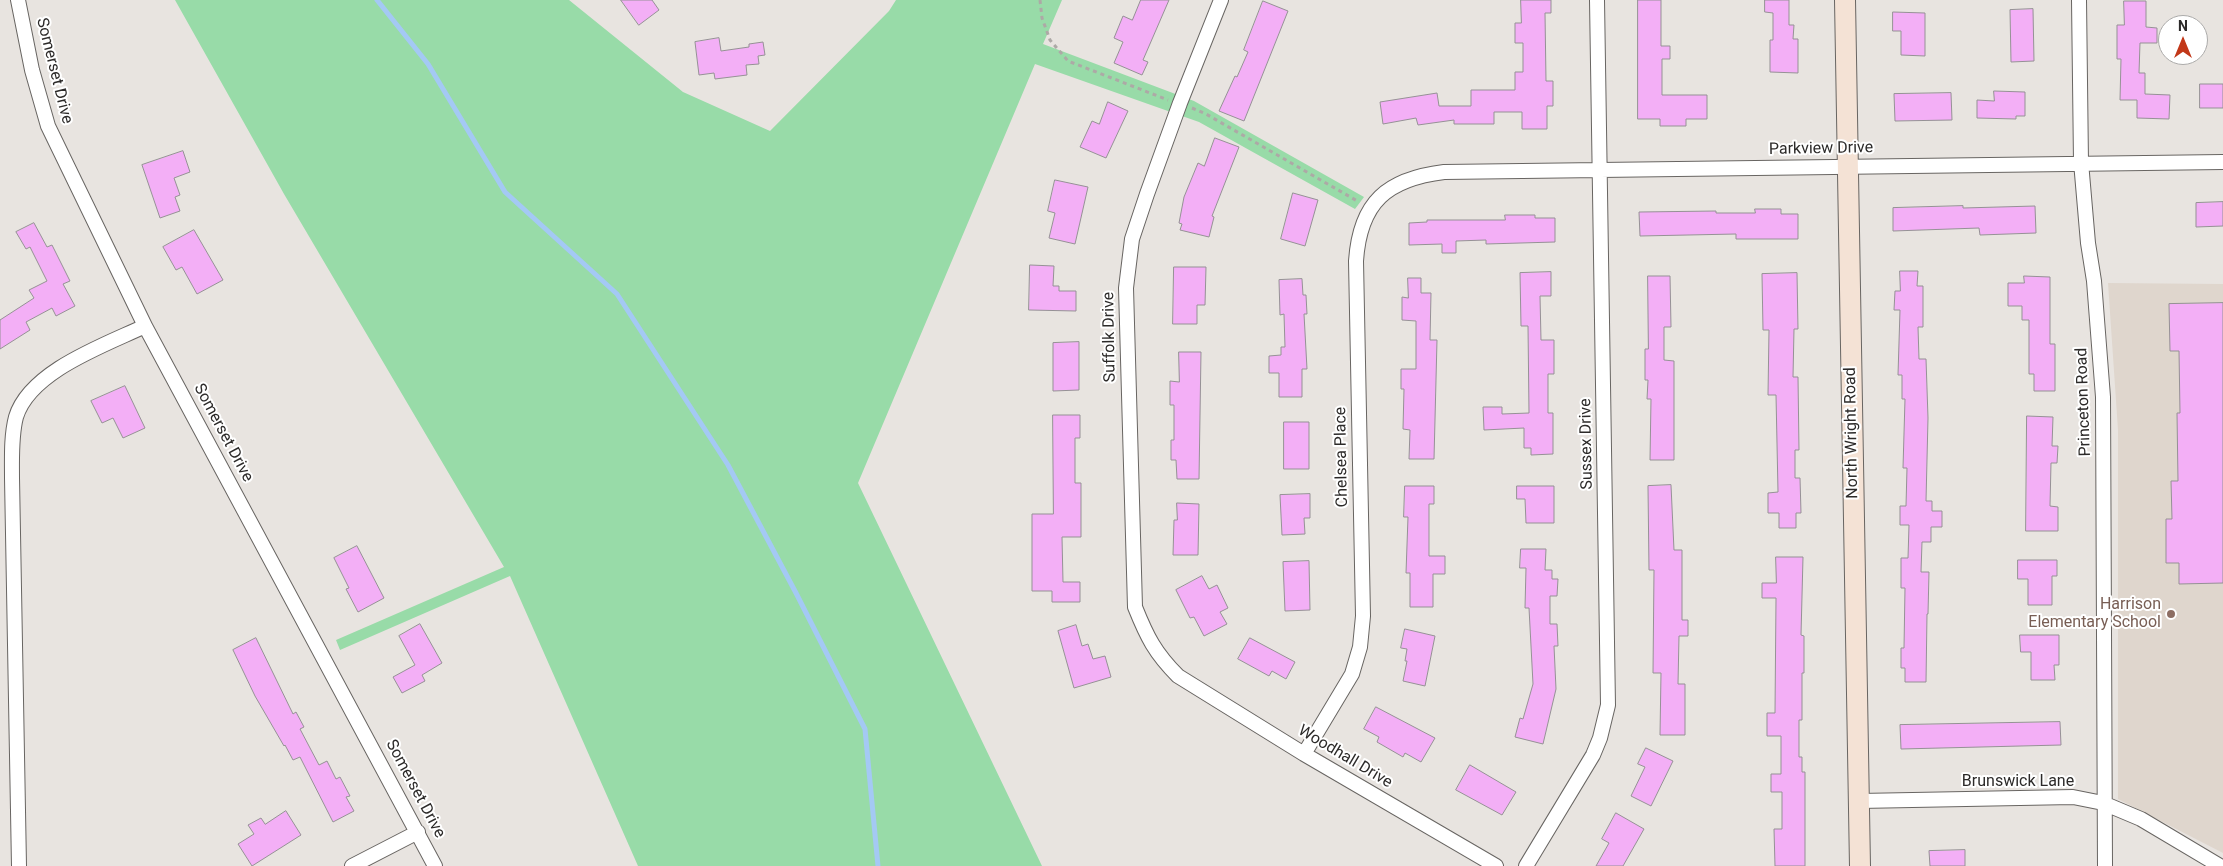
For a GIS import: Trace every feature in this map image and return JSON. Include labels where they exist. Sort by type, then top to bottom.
[{"type":"main road","name":"North Wright Road","points":[[1845,0],[1860,866]]},
{"type":"street","name":"Somerset Drive","points":[[18,0],[32,70],[48,126],[145,326],[435,866]]},
{"type":"street","name":"Suffolk Drive","points":[[1178,676],[1148,640],[1135,607],[1126,288],[1132,239],[1180,103],[1221,0]]},
{"type":"street","name":"Sussex Drive","points":[[1526,866],[1593,755],[1600,738],[1608,706],[1597,0]]},
{"type":"street","name":"Princeton Road","points":[[2078,0],[2081,162],[2088,243],[2094,282],[2103,397],[2105,556],[2103,803],[2105,866]]},
{"type":"street","name":"Parkview Drive","points":[[1419,175],[1444,172],[2081,162],[2223,162]]},
{"type":"street","name":"Chelsea Place","points":[[1304,754],[1352,674],[1360,647],[1363,616],[1357,241],[1370,208],[1383,194],[1400,183],[1419,175]]},
{"type":"street","points":[[19,866],[12,478],[12,451],[16,417],[25,400],[45,378],[60,367],[145,326]]},
{"type":"street","name":"Woodhall Drive","points":[[1178,676],[1304,754],[1496,866]]},
{"type":"street","name":"Brunswick Lane","points":[[1859,802],[2073,797],[2103,803],[2142,819],[2220,866]]},
{"type":"street","points":[[352,866],[418,832]]},
{"type":"shaded area","name":"Harrison Elementary School","points":[[2108,283],[2223,284],[2223,853],[2118,799],[2118,430]]},
{"type":"green space","points":[[175,0],[569,0],[683,92],[770,131],[889,11],[896,0],[1062,0],[1043,44],[1194,101],[1364,197],[1355,209],[1199,122],[1035,64],[858,483],[1042,866],[638,866],[510,576],[340,650],[336,640],[504,567],[284,194]]},
{"type":"building","points":[[621,0],[652,0],[659,10],[639,25]]},
{"type":"building","points":[[1141,0],[1169,0],[1143,60],[1148,62],[1142,75],[1114,63],[1123,42],[1114,38],[1123,16],[1132,20]]},
{"type":"building","points":[[1521,0],[1551,0],[1551,13],[1545,13],[1546,81],[1553,81],[1553,106],[1547,106],[1547,129],[1522,129],[1522,112],[1494,112],[1494,124],[1454,124],[1454,120],[1418,125],[1416,118],[1383,124],[1380,102],[1437,93],[1439,106],[1471,106],[1471,90],[1515,90],[1515,72],[1523,72],[1523,43],[1515,43],[1515,23],[1521,23]]},
{"type":"building","points":[[1638,0],[1661,0],[1661,46],[1670,46],[1670,59],[1662,59],[1662,95],[1707,95],[1707,119],[1686,119],[1686,126],[1660,126],[1660,119],[1638,119]]},
{"type":"building","points":[[1765,0],[1789,0],[1789,25],[1794,25],[1793,39],[1798,39],[1798,73],[1770,72],[1770,40],[1773,40],[1773,13],[1765,12]]},
{"type":"building","points":[[1263,1],[1288,11],[1244,121],[1219,111],[1248,52],[1244,50]]},
{"type":"building","points":[[2124,1],[2146,1],[2146,27],[2157,28],[2157,43],[2140,43],[2139,73],[2145,73],[2145,94],[2170,95],[2169,119],[2137,118],[2137,100],[2120,100],[2121,59],[2117,59],[2117,25],[2124,25]]},
{"type":"building","points":[[2033,9],[2034,61],[2011,62],[2010,10]]},
{"type":"building","points":[[1893,12],[1925,13],[1925,56],[1901,55],[1901,31],[1893,31]]},
{"type":"building","points":[[719,38],[721,51],[749,47],[749,44],[763,42],[765,55],[758,56],[759,64],[746,65],[747,75],[715,79],[714,73],[699,75],[695,42]]},
{"type":"building","points":[[2200,84],[2223,84],[2223,108],[2200,108]]},
{"type":"building","points":[[1994,91],[2025,92],[2025,116],[2016,116],[2016,119],[1977,118],[1977,100],[1994,101]]},
{"type":"building","points":[[1951,93],[1952,120],[1895,121],[1894,94]]},
{"type":"building","points":[[1108,102],[1128,111],[1106,158],[1080,147],[1092,121],[1099,124]]},
{"type":"building","points":[[1215,138],[1239,147],[1212,216],[1214,217],[1209,237],[1180,230],[1182,224],[1179,223],[1184,197],[1198,163],[1204,166]]},
{"type":"building","points":[[183,151],[190,172],[174,178],[180,195],[175,197],[180,211],[160,218],[142,165]]},
{"type":"building","points":[[1055,180],[1088,187],[1075,244],[1049,238],[1055,213],[1048,211]]},
{"type":"building","points":[[1293,193],[1318,200],[1305,246],[1281,239]]},
{"type":"building","points":[[2223,202],[2223,226],[2196,227],[2196,203]]},
{"type":"building","points":[[1963,206],[1963,208],[2035,206],[2036,233],[1980,235],[1979,228],[1893,231],[1893,208]]},
{"type":"building","points":[[1755,209],[1781,209],[1781,214],[1798,214],[1798,239],[1736,239],[1736,234],[1640,236],[1639,212],[1716,211],[1716,213],[1755,213]]},
{"type":"building","points":[[1505,215],[1535,215],[1535,218],[1555,218],[1555,242],[1486,244],[1486,240],[1456,241],[1456,253],[1442,253],[1442,244],[1409,245],[1409,223],[1427,222],[1427,220],[1505,220]]},
{"type":"building","points":[[34,223],[47,247],[52,245],[70,281],[63,284],[75,306],[56,316],[52,308],[26,322],[30,330],[0,349],[0,320],[34,298],[29,290],[47,281],[30,247],[26,249],[16,232]]},
{"type":"building","points":[[194,230],[223,280],[197,294],[182,267],[176,270],[163,247]]},
{"type":"building","points":[[1030,265],[1054,266],[1053,286],[1059,286],[1059,291],[1076,291],[1076,311],[1029,310]]},
{"type":"building","points":[[1174,267],[1206,267],[1205,305],[1197,305],[1197,324],[1173,324]]},
{"type":"building","points":[[1900,271],[1918,271],[1917,286],[1923,286],[1923,327],[1918,327],[1919,359],[1926,359],[1928,418],[1926,501],[1932,501],[1932,511],[1942,511],[1942,527],[1931,527],[1931,542],[1922,542],[1921,572],[1929,572],[1926,682],[1905,682],[1905,668],[1901,668],[1901,648],[1904,648],[1905,588],[1901,588],[1901,558],[1908,558],[1909,525],[1900,525],[1900,506],[1906,506],[1907,468],[1903,468],[1905,399],[1902,399],[1902,375],[1898,375],[1900,310],[1894,310],[1895,291],[1900,291]]},
{"type":"building","points":[[1551,272],[1551,296],[1540,296],[1541,340],[1554,340],[1554,374],[1548,374],[1548,413],[1553,413],[1553,454],[1531,455],[1531,448],[1524,448],[1524,428],[1484,430],[1483,407],[1502,407],[1502,414],[1529,413],[1528,326],[1521,326],[1520,273]]},
{"type":"building","points":[[1797,273],[1798,329],[1794,329],[1793,377],[1798,377],[1799,450],[1795,450],[1795,478],[1800,478],[1801,513],[1796,513],[1796,528],[1779,528],[1779,513],[1768,513],[1768,493],[1778,492],[1776,395],[1768,395],[1769,330],[1763,330],[1762,274]]},
{"type":"building","points":[[1648,276],[1670,276],[1671,327],[1664,327],[1664,360],[1674,361],[1674,460],[1650,460],[1651,399],[1647,399],[1648,380],[1645,380],[1645,349],[1648,349]]},
{"type":"building","points":[[2024,276],[2050,277],[2050,344],[2055,344],[2055,391],[2034,391],[2034,374],[2029,374],[2029,320],[2022,320],[2022,306],[2008,306],[2008,283],[2024,283]]},
{"type":"building","points":[[1408,278],[1421,278],[1421,293],[1431,293],[1430,340],[1437,340],[1434,459],[1409,459],[1410,430],[1403,429],[1404,389],[1401,389],[1401,369],[1416,369],[1416,321],[1402,320],[1402,297],[1408,298]]},
{"type":"building","points":[[1302,279],[1303,295],[1306,295],[1307,314],[1304,314],[1307,369],[1302,369],[1302,397],[1279,397],[1279,373],[1269,373],[1269,356],[1281,355],[1281,347],[1285,347],[1284,314],[1280,315],[1279,280]]},
{"type":"building","name":"Harrison Elementary School","points":[[2223,303],[2223,583],[2179,584],[2179,563],[2166,563],[2166,519],[2172,519],[2171,481],[2178,481],[2177,413],[2180,413],[2179,351],[2170,351],[2169,304]]},
{"type":"building","points":[[1079,342],[1079,390],[1053,391],[1053,343]]},
{"type":"building","points":[[1179,352],[1201,352],[1199,479],[1177,479],[1176,460],[1171,460],[1171,440],[1174,440],[1174,405],[1170,405],[1170,381],[1179,382]]},
{"type":"building","points":[[125,386],[145,428],[123,438],[113,418],[102,423],[91,401]]},
{"type":"building","points":[[1053,415],[1080,415],[1080,438],[1075,438],[1075,483],[1081,483],[1081,537],[1062,537],[1063,582],[1080,582],[1080,602],[1052,602],[1052,591],[1032,591],[1032,514],[1053,514]]},
{"type":"building","points":[[2027,416],[2053,417],[2052,446],[2058,446],[2057,463],[2051,463],[2050,506],[2058,507],[2058,531],[2026,531]]},
{"type":"building","points":[[1284,422],[1309,422],[1309,469],[1284,469]]},
{"type":"building","points":[[1671,485],[1674,550],[1682,550],[1682,620],[1688,620],[1688,636],[1679,636],[1678,684],[1685,684],[1685,735],[1660,735],[1661,673],[1653,673],[1654,570],[1649,570],[1648,486]]},
{"type":"building","points":[[1405,486],[1434,486],[1434,504],[1429,504],[1429,556],[1445,556],[1445,574],[1433,574],[1433,607],[1410,607],[1410,573],[1406,573],[1408,517],[1404,517]]},
{"type":"building","points":[[1517,486],[1554,486],[1554,523],[1526,523],[1525,499],[1517,499]]},
{"type":"building","points":[[1310,494],[1310,518],[1304,518],[1305,534],[1282,535],[1280,495]]},
{"type":"building","points":[[1177,503],[1199,504],[1198,555],[1173,555],[1174,520],[1177,520]]},
{"type":"building","points":[[357,546],[384,598],[358,612],[346,589],[349,588],[334,558]]},
{"type":"building","points":[[1521,549],[1546,549],[1545,570],[1552,570],[1552,579],[1558,579],[1557,596],[1550,596],[1550,624],[1557,624],[1558,646],[1554,646],[1556,689],[1543,744],[1515,737],[1520,718],[1523,719],[1533,684],[1529,608],[1525,608],[1526,568],[1520,568]]},
{"type":"building","points":[[1776,557],[1803,557],[1801,635],[1804,636],[1804,673],[1802,673],[1802,720],[1799,720],[1799,757],[1802,757],[1802,772],[1805,772],[1805,866],[1775,866],[1774,829],[1782,829],[1782,792],[1771,792],[1771,774],[1781,774],[1781,736],[1767,736],[1767,713],[1775,713],[1776,598],[1762,598],[1762,583],[1776,583]]},
{"type":"building","points":[[2018,560],[2057,560],[2057,576],[2052,576],[2052,605],[2028,605],[2028,579],[2018,579]]},
{"type":"building","points":[[1309,561],[1310,610],[1285,611],[1283,562]]},
{"type":"building","points":[[1202,576],[1209,589],[1217,585],[1228,608],[1220,612],[1227,624],[1204,636],[1194,617],[1190,618],[1176,590]]},
{"type":"building","points":[[420,624],[442,663],[422,675],[425,681],[402,693],[393,677],[415,665],[399,636]]},
{"type":"building","points":[[1076,625],[1082,646],[1088,644],[1093,659],[1105,656],[1111,677],[1074,688],[1058,631]]},
{"type":"building","points":[[1405,629],[1435,636],[1425,686],[1403,681],[1407,649],[1401,648]]},
{"type":"building","points":[[2020,635],[2059,635],[2059,665],[2054,665],[2055,680],[2031,680],[2031,652],[2021,652]]},
{"type":"building","points":[[256,638],[293,714],[296,712],[304,727],[300,729],[319,765],[327,761],[336,779],[340,777],[350,796],[346,797],[354,811],[333,822],[300,757],[293,760],[284,746],[255,696],[233,650]]},
{"type":"building","points":[[1250,638],[1295,662],[1286,679],[1272,671],[1269,676],[1238,659]]},
{"type":"building","points":[[1376,707],[1435,738],[1421,762],[1405,753],[1403,757],[1377,742],[1379,737],[1364,729]]},
{"type":"building","points":[[2060,722],[2061,745],[1901,749],[1900,725]]},
{"type":"building","points":[[1646,748],[1673,761],[1651,806],[1631,796],[1645,767],[1638,764]]},
{"type":"building","points":[[1470,765],[1516,792],[1502,815],[1456,790]]},
{"type":"building","points":[[286,811],[301,835],[252,866],[238,844],[254,834],[248,825],[261,818],[265,824]]},
{"type":"building","points":[[1616,813],[1644,829],[1623,866],[1596,866],[1609,843],[1602,839]]},
{"type":"building","points":[[1965,850],[1965,866],[1930,866],[1929,851]]},
{"type":"waterway","points":[[377,0],[428,64],[505,192],[617,294],[728,465],[865,729],[878,866]]},
{"type":"place","name":"Harrison Elementary School","points":[[2171,614]]}]
